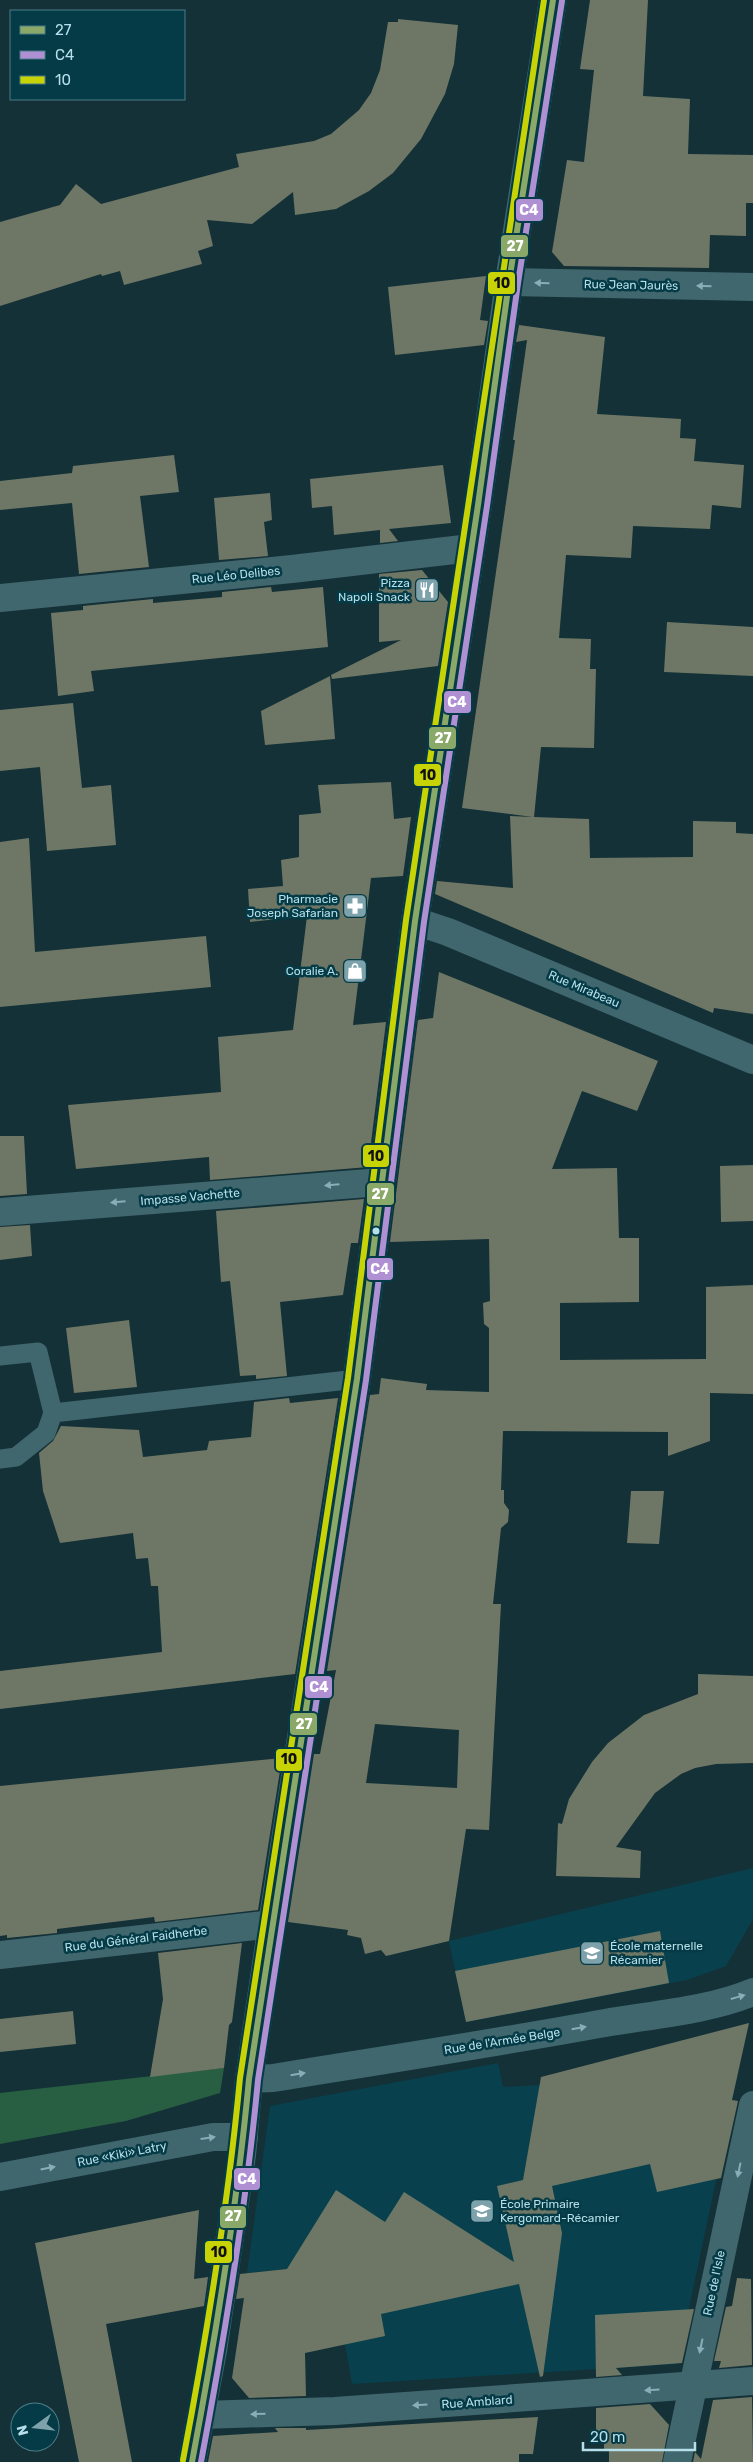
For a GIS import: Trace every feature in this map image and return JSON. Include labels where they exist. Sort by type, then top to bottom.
[{"type":"street","points":[[192,2462],[213,2351],[243,2146],[249,2079],[357,1379],[415,921],[509,282],[553,0]]},
{"type":"street","name":"Rue Jean Jaurès","points":[[509,282],[753,287]]},
{"type":"street","name":"Rue Léo Delibes","points":[[0,598],[292,569],[471,548]]},
{"type":"street","name":"Rue Mirabeau","points":[[415,921],[448,932],[753,1060]]},
{"type":"street","name":"Impasse Vachette","points":[[0,1212],[381,1182]]},
{"type":"street","name":"Rue du Général Faidherbe","points":[[0,1955],[272,1924]]},
{"type":"street","name":"Rue de l'Armée Belge","points":[[249,2079],[273,2078],[524,2038],[696,2007],[741,1997],[753,1992]]},
{"type":"street","name":"Rue de l'Isle","points":[[677,2462],[753,2105]]},
{"type":"street","name":"Rue «Kiki» Latry","points":[[0,2177],[213,2137],[243,2146]]},
{"type":"street","name":"Rue Amblard","points":[[201,2415],[335,2411],[692,2387],[753,2381]]},
{"type":"lane","points":[[0,1356],[38,1352],[53,1413],[46,1433],[16,1457],[0,1459]]},
{"type":"lane","points":[[53,1413],[357,1379]]},
{"type":"shaded area","name":"École maternelle Récamier","points":[[753,1868],[753,1919],[726,1966],[687,1980],[466,2022],[449,1941]]},
{"type":"shaded area","name":"École Primaire Kergomard-Récamier","points":[[498,2063],[503,2087],[540,2085],[523,2180],[725,2138],[677,2364],[352,2384],[345,2344],[320,2266],[247,2273],[270,2106]]},
{"type":"green space","points":[[224,2068],[220,2093],[126,2121],[0,2144],[0,2093]]},
{"type":"building","points":[[590,0],[648,0],[643,96],[690,99],[688,154],[753,155],[753,203],[746,203],[746,236],[710,235],[709,268],[564,266],[552,252],[567,160],[584,162],[594,70],[580,69]]},
{"type":"building","points":[[398,19],[458,25],[454,64],[445,94],[421,139],[393,173],[369,191],[336,209],[295,215],[293,192],[252,224],[207,220],[213,246],[198,251],[202,264],[124,285],[120,271],[102,276],[101,274],[0,306],[0,222],[60,205],[76,184],[101,204],[239,167],[236,154],[314,141],[331,134],[359,110],[371,93],[380,70],[388,22],[398,22]]},
{"type":"building","points":[[486,276],[480,320],[488,321],[484,345],[395,355],[388,287]]},
{"type":"building","points":[[519,325],[605,337],[597,414],[681,419],[680,438],[696,439],[694,461],[744,465],[741,508],[712,505],[710,529],[633,526],[631,558],[566,555],[559,638],[591,639],[590,669],[596,669],[594,748],[541,747],[534,817],[589,819],[590,858],[693,857],[693,821],[736,822],[736,833],[753,834],[753,1014],[714,1008],[713,1013],[435,894],[437,881],[513,888],[510,816],[533,817],[462,808],[515,440],[513,440],[527,340],[516,342]]},
{"type":"building","points":[[174,455],[179,492],[140,496],[149,567],[79,574],[72,503],[0,510],[0,481],[72,473],[73,466]]},
{"type":"building","points":[[443,465],[451,523],[389,529],[398,541],[380,543],[380,530],[334,535],[332,506],[312,508],[310,479]]},
{"type":"building","points":[[270,493],[272,520],[264,522],[268,556],[219,560],[214,498]]},
{"type":"building","points":[[422,570],[448,602],[438,666],[332,679],[331,675],[401,640],[379,642],[379,574]]},
{"type":"building","points":[[271,587],[272,592],[323,587],[328,647],[91,671],[94,691],[58,696],[51,613],[83,610],[83,606],[153,599],[153,603],[222,597],[222,592]]},
{"type":"building","points":[[667,622],[753,627],[753,676],[664,672]]},
{"type":"building","points":[[330,676],[335,739],[265,745],[261,711]]},
{"type":"building","points":[[73,703],[82,788],[111,785],[116,845],[47,851],[40,767],[0,771],[0,710]]},
{"type":"building","points":[[391,782],[394,819],[411,817],[403,876],[371,878],[353,1025],[386,1022],[368,1167],[210,1180],[209,1157],[76,1169],[68,1105],[221,1092],[218,1037],[293,1030],[307,916],[250,922],[248,889],[283,886],[281,860],[299,857],[299,815],[321,813],[318,785]]},
{"type":"building","points":[[29,838],[35,952],[206,936],[211,987],[0,1007],[0,842]]},
{"type":"building","points":[[439,972],[658,1061],[637,1111],[582,1091],[552,1169],[617,1168],[619,1238],[639,1238],[639,1302],[560,1303],[560,1360],[706,1359],[706,1287],[753,1285],[753,1394],[710,1393],[710,1441],[668,1456],[668,1432],[503,1431],[501,1490],[504,1490],[504,1503],[509,1510],[508,1522],[501,1528],[493,1604],[501,1604],[489,1830],[466,1829],[449,1941],[386,1956],[381,1950],[365,1954],[361,1938],[347,1935],[348,1930],[288,1922],[314,1754],[320,1754],[336,1670],[327,1671],[370,1395],[379,1394],[381,1378],[427,1384],[426,1390],[489,1392],[489,1328],[484,1324],[483,1303],[490,1301],[489,1239],[390,1242],[418,1020],[433,1018]],"holes":[[[375,1724],[459,1730],[457,1788],[366,1783]]]},
{"type":"building","points":[[0,1136],[24,1136],[27,1194],[0,1196]]},
{"type":"building","points":[[753,1165],[753,1221],[721,1222],[720,1166]]},
{"type":"building","points":[[364,1199],[358,1243],[351,1243],[343,1295],[280,1302],[287,1376],[256,1379],[256,1375],[240,1376],[230,1281],[221,1282],[216,1211]]},
{"type":"building","points":[[30,1225],[32,1256],[0,1260],[0,1227]]},
{"type":"building","points":[[129,1320],[137,1387],[74,1393],[66,1328]]},
{"type":"building","points":[[289,1398],[290,1403],[338,1398],[295,1674],[0,1709],[0,1671],[162,1652],[158,1586],[151,1586],[148,1558],[136,1559],[133,1533],[60,1543],[43,1491],[39,1453],[53,1441],[61,1426],[139,1430],[143,1457],[207,1450],[209,1441],[251,1437],[254,1402]]},
{"type":"building","points":[[631,1491],[664,1491],[659,1544],[627,1543]]},
{"type":"building","points":[[698,1674],[753,1676],[753,1763],[716,1764],[695,1768],[681,1774],[655,1793],[616,1847],[641,1851],[640,1878],[556,1876],[558,1823],[562,1824],[569,1799],[592,1762],[608,1743],[644,1715],[698,1694]]},
{"type":"building","points":[[282,1758],[258,1910],[155,1922],[154,1917],[57,1929],[57,1933],[7,1938],[7,1935],[0,1936],[0,1786]]},
{"type":"building","points":[[660,1931],[669,1983],[466,2022],[455,1971]]},
{"type":"building","points":[[242,1943],[224,2068],[150,2077],[163,1999],[158,1953]]},
{"type":"building","points":[[73,2011],[76,2044],[0,2052],[0,2019]]},
{"type":"building","points":[[749,2023],[732,2100],[738,2101],[721,2178],[657,2192],[650,2164],[552,2186],[562,2233],[543,2376],[540,2377],[519,2284],[381,2314],[385,2336],[305,2353],[306,2396],[249,2398],[232,2378],[244,2298],[236,2299],[240,2274],[287,2269],[336,2190],[385,2222],[404,2192],[514,2262],[497,2186],[523,2180],[541,2077]]},
{"type":"building","points":[[199,2210],[194,2279],[208,2277],[204,2306],[106,2324],[132,2462],[79,2462],[35,2243]]},
{"type":"building","points":[[737,2278],[751,2279],[752,2365],[719,2368],[721,2361],[714,2361],[726,2307],[732,2306]]},
{"type":"building","points":[[694,2309],[682,2363],[616,2368],[622,2375],[596,2377],[595,2315]]},
{"type":"building","points":[[752,2397],[753,2462],[693,2462],[695,2452],[701,2459],[713,2400]]},
{"type":"building","points":[[650,2404],[669,2425],[662,2462],[609,2462],[609,2450],[604,2450],[604,2435],[596,2436],[596,2408]]},
{"type":"building","points":[[538,2417],[533,2454],[519,2454],[519,2462],[208,2462],[213,2436],[278,2432],[275,2428],[306,2428],[306,2430]]},
{"type":"transit line","name":"10","points":[[183,2460],[216,2270],[240,2078],[348,1378],[406,920],[544,0]]},
{"type":"transit line","name":"27","points":[[192,2462],[225,2271],[249,2079],[357,1379],[415,921],[478,505],[509,282],[553,0]]},
{"type":"transit line","name":"C4","points":[[201,2462],[234,2271],[258,2080],[366,1380],[424,922],[487,506],[518,283],[562,1]]},
{"type":"place","name":"Pizza Napoli Snack","points":[[427,590]]},
{"type":"place","name":"Pharmacie Joseph Safarian","points":[[355,906]]},
{"type":"place","name":"Coralie A.","points":[[355,971]]},
{"type":"place","name":"École maternelle Récamier","points":[[592,1953]]},
{"type":"place","name":"École Primaire Kergomard-Récamier","points":[[482,2211]]}]
